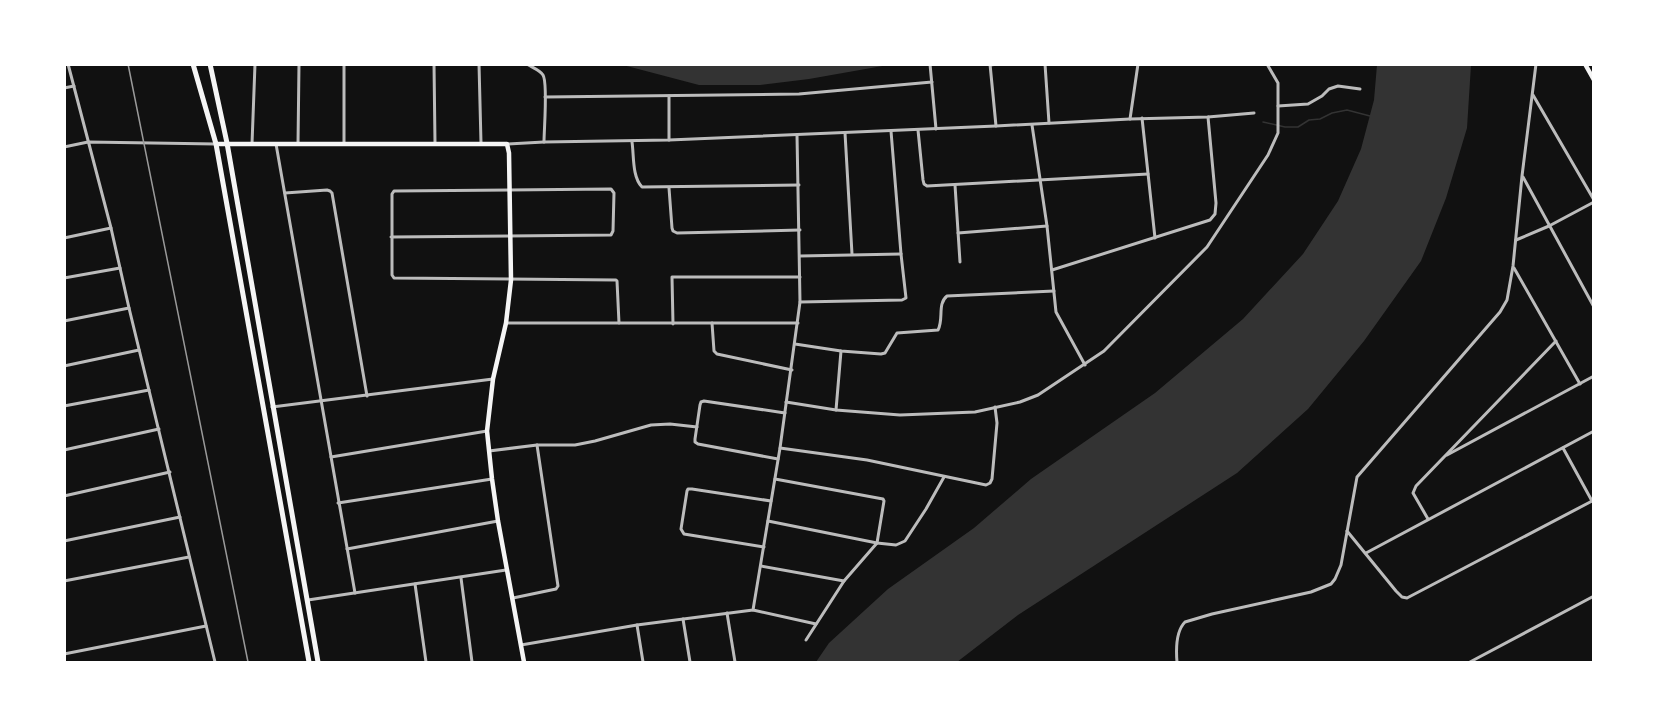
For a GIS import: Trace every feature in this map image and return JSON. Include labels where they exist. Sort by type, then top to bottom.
[{"type":"main road","points":[[193,64],[216,144],[309,663]]},
{"type":"main road","points":[[210,64],[227,143],[318,663]]},
{"type":"main road","points":[[1585,64],[1593,80]]},
{"type":"main road","points":[[216,144],[507,144],[511,280],[506,323],[493,379],[487,431],[498,521],[524,663]]},
{"type":"street","points":[[68,64],[111,228],[215,663]]},
{"type":"street","points":[[252,144],[255,64]]},
{"type":"street","points":[[298,144],[299,64]]},
{"type":"street","points":[[344,64],[344,144]]},
{"type":"street","points":[[434,64],[435,143]]},
{"type":"street","points":[[479,64],[481,143]]},
{"type":"street","points":[[526,64],[543,76],[544,142]]},
{"type":"street","points":[[930,64],[936,129]]},
{"type":"street","points":[[996,126],[990,65],[998,64]]},
{"type":"street","points":[[1045,64],[1049,123]]},
{"type":"street","points":[[1130,119],[1138,64]]},
{"type":"street","points":[[786,402],[836,410],[900,415],[975,411],[1020,402],[1038,395],[1085,365],[1104,351],[1207,247],[1268,155],[1278,133],[1278,83],[1267,64]]},
{"type":"street","points":[[1177,662],[1178,642],[1182,624],[1185,622],[1311,592],[1331,584],[1341,565],[1358,477],[1500,312],[1507,300],[1513,266],[1536,64]]},
{"type":"street","points":[[545,98],[799,94],[932,82]]},
{"type":"street","points":[[64,88],[74,86]]},
{"type":"street","points":[[1278,106],[1308,104],[1329,89],[1338,86],[1360,89]]},
{"type":"street","points":[[1516,240],[1549,226],[1593,201],[1532,94]]},
{"type":"street","points":[[669,96],[669,140]]},
{"type":"street","points":[[507,144],[918,130],[1142,118],[1208,117],[1254,112]]},
{"type":"street","points":[[1052,270],[1210,220],[1215,213],[1216,202],[1208,117]]},
{"type":"street","points":[[1142,118],[1155,238]]},
{"type":"street","points":[[1032,124],[1058,318],[1085,365]]},
{"type":"street","points":[[918,130],[924,184],[927,186],[1148,174]]},
{"type":"street","points":[[800,302],[902,300],[906,298],[891,131]]},
{"type":"street","points":[[845,133],[852,254]]},
{"type":"street","points":[[753,610],[792,370],[800,302],[797,135]]},
{"type":"street","points":[[632,141],[636,179],[642,187],[799,185]]},
{"type":"street","points":[[64,147],[88,142],[216,144]]},
{"type":"street","points":[[276,144],[355,593]]},
{"type":"street","points":[[1522,176],[1593,307]]},
{"type":"street","points":[[955,185],[960,262]]},
{"type":"street","points":[[669,188],[672,228],[677,233],[800,230]]},
{"type":"street","points":[[391,237],[611,235],[614,231],[613,190],[394,191],[392,194],[391,237],[392,275],[394,278],[616,281],[619,323]]},
{"type":"street","points":[[285,193],[330,191],[367,396]]},
{"type":"street","points":[[958,233],[1047,226]]},
{"type":"street","points":[[64,238],[111,228]]},
{"type":"street","points":[[800,256],[901,254]]},
{"type":"street","points":[[1513,266],[1580,384]]},
{"type":"street","points":[[64,278],[120,268]]},
{"type":"street","points":[[672,324],[672,277],[800,277]]},
{"type":"street","points":[[795,344],[881,354],[885,353],[897,333],[938,330],[941,325],[942,303],[947,296],[1054,291]]},
{"type":"street","points":[[64,321],[129,308]]},
{"type":"street","points":[[506,323],[798,323]]},
{"type":"street","points":[[712,323],[714,351],[717,354],[792,370]]},
{"type":"street","points":[[1428,519],[1413,489],[1556,341]]},
{"type":"street","points":[[64,366],[140,350]]},
{"type":"street","points":[[836,410],[841,351]]},
{"type":"street","points":[[1442,457],[1593,376]]},
{"type":"street","points":[[272,407],[493,379]]},
{"type":"street","points":[[64,406],[149,390]]},
{"type":"street","points":[[778,459],[695,442],[701,402],[704,401],[784,413]]},
{"type":"street","points":[[780,448],[867,460],[986,485],[992,479],[997,423],[995,407]]},
{"type":"street","points":[[489,451],[537,445],[575,445],[651,425],[670,424],[697,427]]},
{"type":"street","points":[[64,450],[159,429]]},
{"type":"street","points":[[331,457],[487,431]]},
{"type":"street","points":[[1366,553],[1593,431]]},
{"type":"street","points":[[513,598],[556,589],[558,586],[537,445]]},
{"type":"street","points":[[1347,531],[1396,591],[1402,597],[1407,598],[1593,500],[1563,448]]},
{"type":"street","points":[[64,496],[170,472]]},
{"type":"street","points":[[768,521],[896,545],[905,541],[944,477]]},
{"type":"street","points":[[338,503],[492,479]]},
{"type":"street","points":[[775,479],[884,501],[877,543],[844,581],[806,640]]},
{"type":"street","points":[[764,547],[684,534],[681,529],[688,489],[771,501]]},
{"type":"street","points":[[64,541],[181,517]]},
{"type":"street","points":[[347,549],[498,521]]},
{"type":"street","points":[[64,581],[189,558]]},
{"type":"street","points":[[761,566],[844,581]]},
{"type":"street","points":[[306,601],[508,570]]},
{"type":"street","points":[[461,577],[472,663]]},
{"type":"street","points":[[415,584],[426,663]]},
{"type":"street","points":[[1470,663],[1593,596]]},
{"type":"street","points":[[521,645],[637,625],[753,610],[816,624]]},
{"type":"street","points":[[727,613],[735,663]]},
{"type":"street","points":[[683,619],[690,663]]},
{"type":"street","points":[[637,625],[643,663]]},
{"type":"street","points":[[64,654],[206,626]]},
{"type":"shaded area","points":[[623,65],[888,65],[760,85],[699,85]]},
{"type":"shaded area","points":[[1377,65],[1471,65],[1467,128],[1446,198],[1421,261],[1364,341],[1308,409],[1237,473],[1018,615],[957,662],[816,662],[829,643],[888,589],[974,528],[1031,479],[1155,393],[1243,319],[1303,254],[1338,201],[1361,149],[1374,100]]},
{"type":"waterway","points":[[1263,122],[1285,127],[1298,127],[1309,120],[1320,119],[1332,113],[1347,110],[1370,116]]},
{"type":"railway","points":[[128,64],[248,662]]}]
